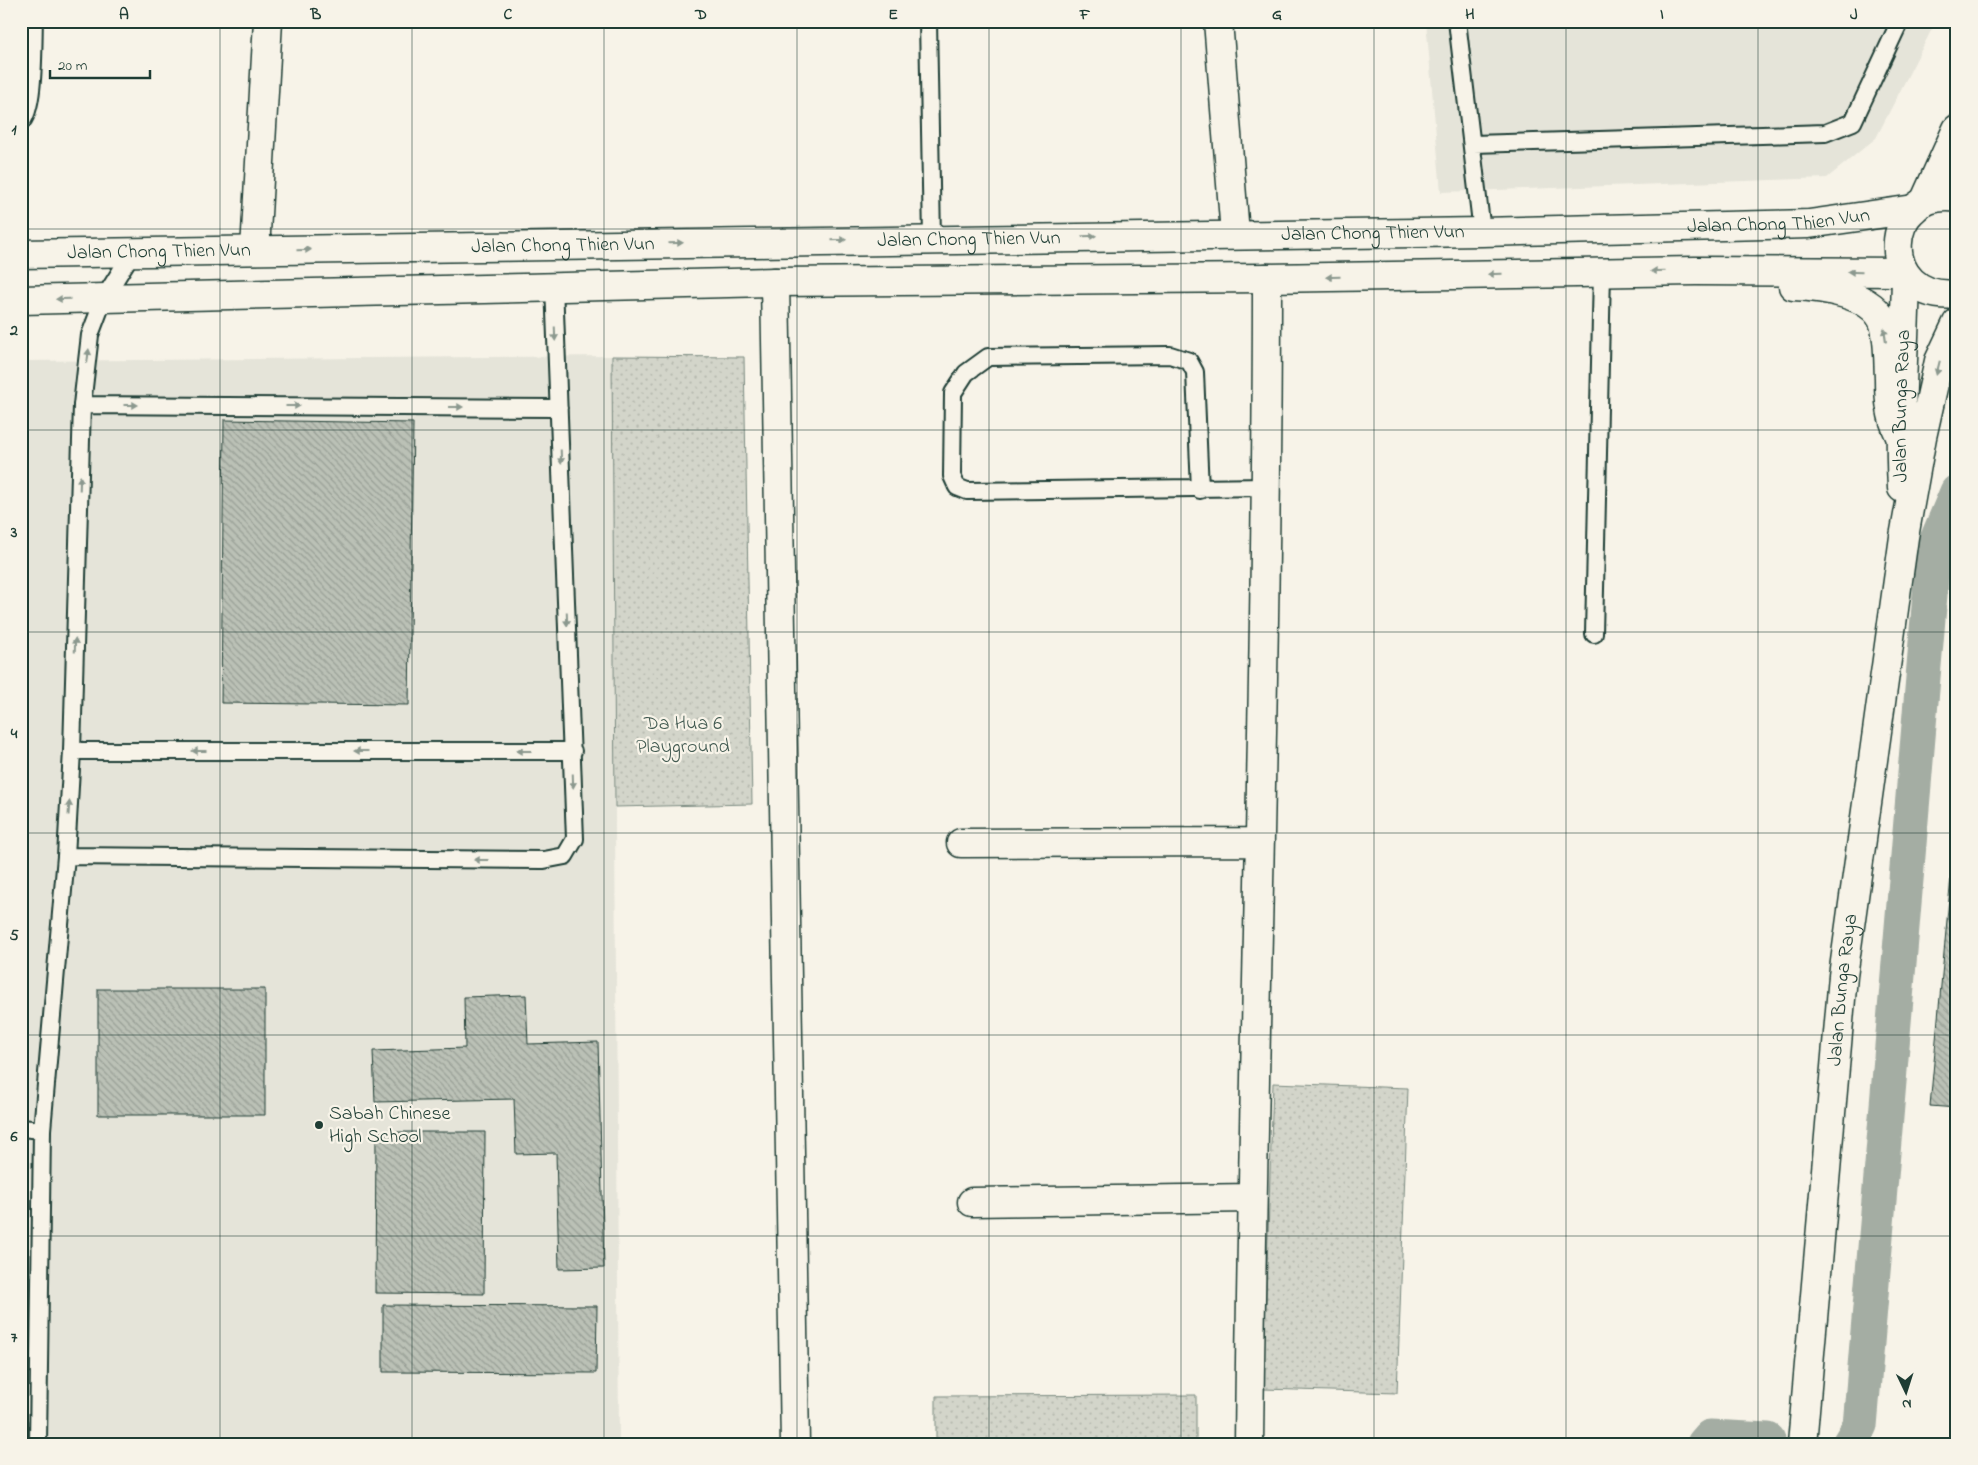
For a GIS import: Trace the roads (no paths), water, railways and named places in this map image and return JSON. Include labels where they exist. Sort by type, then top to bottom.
[{"type":"street","points":[[255,250],[268,21]]},
{"type":"street","points":[[1218,21],[1235,234]]},
{"type":"street","points":[[1957,130],[1919,205],[1905,219],[1898,232],[1896,246],[1898,259],[1905,274],[1916,286],[1930,293],[1944,296],[1957,294]]},
{"type":"street","name":"Jalan Chong Thien Vun","points":[[21,254],[1235,234],[1482,232],[1809,224],[1919,205],[1942,197],[1957,198]]},
{"type":"street","points":[[1695,271],[1709,280],[1800,286],[1841,292],[1869,305],[1884,323],[1888,355],[1889,404],[1893,422],[1899,434]]},
{"type":"street","name":"Jalan Chong Thien Vun","points":[[21,300],[554,285],[1267,278],[1695,271],[1905,274]]},
{"type":"street","name":"Jalan Bunga Raya","points":[[1904,537],[1899,434],[1904,361],[1905,274]]},
{"type":"street","points":[[1249,1444],[1252,1198],[1267,487],[1267,278]]},
{"type":"street","points":[[775,282],[795,1444]]},
{"type":"street","name":"Jalan Bunga Raya","points":[[1802,1444],[1843,976],[1904,537],[1922,437],[1940,361],[1957,323]]},
{"type":"street","points":[[961,843],[1260,842]]},
{"type":"street","points":[[972,1202],[1252,1198]]},
{"type":"lane","points":[[21,122],[24,120],[29,104],[34,21]]},
{"type":"lane","points":[[928,21],[932,239]]},
{"type":"lane","points":[[1456,21],[1473,144],[1482,232]]},
{"type":"lane","points":[[1473,144],[1825,134],[1853,122],[1900,21]]},
{"type":"lane","points":[[38,1444],[42,1130],[66,856],[72,750],[82,405],[90,335],[104,298],[132,253]]},
{"type":"lane","points":[[1594,634],[1602,272]]},
{"type":"lane","points":[[66,856],[544,860],[565,856],[575,839],[554,285]]},
{"type":"lane","points":[[1200,490],[1195,372],[1189,361],[1170,355],[988,357],[966,373],[953,393],[952,476],[957,487],[967,491],[1200,490],[1267,487]]},
{"type":"lane","points":[[82,405],[559,408]]},
{"type":"lane","points":[[72,750],[572,751]]},
{"type":"lane","points":[[21,1128],[42,1130]]},
{"type":"waterway","points":[[1849,1444],[1860,1426],[1934,547],[1957,492]]},
{"type":"waterway","points":[[1704,1444],[1710,1437],[1768,1440]]},
{"type":"place","name":"Sabah Chinese High School","points":[[319,1125]]},
{"type":"park label","name":"Da Hua 6 Playground","points":[[683,736]]}]
